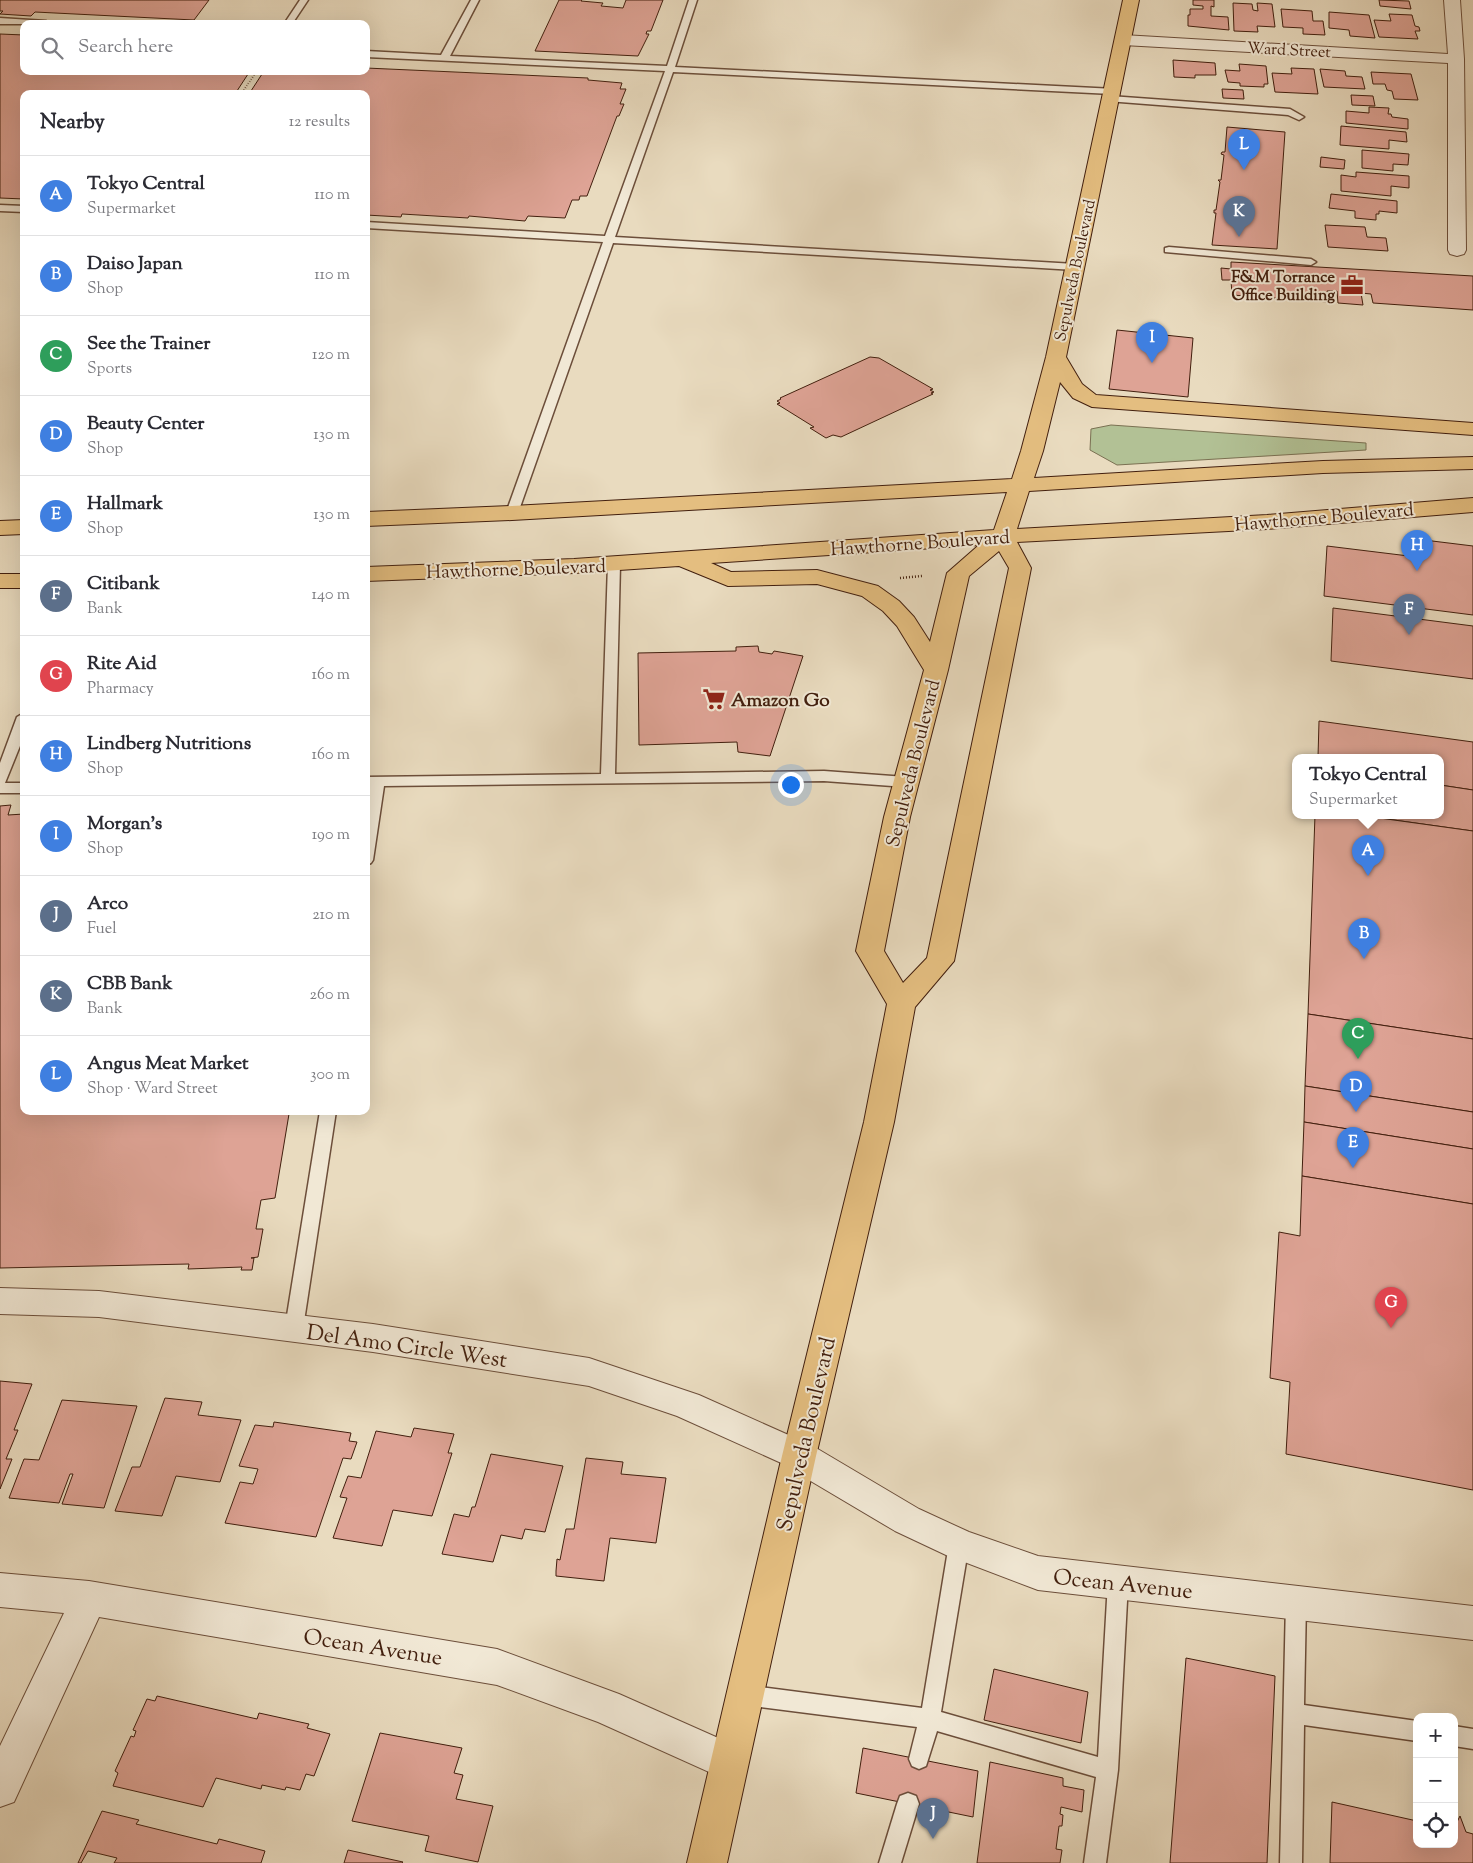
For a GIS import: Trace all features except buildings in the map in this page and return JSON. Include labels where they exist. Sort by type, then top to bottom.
[{"type":"main road","name":"Sepulveda Boulevard","points":[[707,1863],[799,1456],[878,1122],[901,1004],[870,951],[906,782],[936,670],[958,573],[1003,537],[1032,451],[1056,357],[1131,0]]},
{"type":"main road","points":[[1056,357],[1075,390],[1083,398],[1092,401],[1473,429]]},
{"type":"main road","points":[[370,519],[512,513],[1323,467],[1473,463]]},
{"type":"main road","name":"Hawthorne Boulevard","points":[[370,574],[614,564],[1003,537],[1266,522],[1473,505]]},
{"type":"main road","points":[[0,528],[20,527]]},
{"type":"main road","points":[[901,1004],[940,961],[1020,568],[1003,537]]},
{"type":"main road","points":[[684,559],[728,579],[817,577],[870,591],[891,606],[906,622],[936,670]]},
{"type":"main road","points":[[0,581],[20,580]]},
{"type":"street","points":[[1452,0],[1456,59],[1457,250]]},
{"type":"street","name":"Ward Street","points":[[1122,40],[1456,59]]},
{"type":"street","name":"Del Amo Circle West","points":[[0,1301],[99,1304],[373,1338],[589,1372],[686,1405],[799,1456]]},
{"type":"street","name":"Ocean Avenue","points":[[799,1456],[907,1520],[959,1544],[1038,1573],[1473,1623]]},
{"type":"street","name":"Ocean Avenue","points":[[0,1590],[89,1598],[497,1667],[606,1707],[729,1762]]},
{"type":"street","points":[[0,1788],[89,1598]]},
{"type":"lane","points":[[291,20],[304,0]]},
{"type":"lane","points":[[444,58],[475,0]]},
{"type":"lane","points":[[512,513],[693,0]]},
{"type":"lane","points":[[0,21],[20,22]]},
{"type":"lane","points":[[370,54],[670,69],[1111,95],[1290,112],[1299,117]]},
{"type":"lane","points":[[0,208],[20,209]]},
{"type":"lane","points":[[370,225],[1074,267]]},
{"type":"lane","points":[[1169,250],[1312,262]]},
{"type":"lane","points":[[608,778],[614,564]]},
{"type":"lane","points":[[0,781],[20,728]]},
{"type":"lane","points":[[370,808],[372,782],[824,776],[906,782]]},
{"type":"lane","points":[[0,788],[20,788]]},
{"type":"lane","points":[[294,1328],[327,1115]]},
{"type":"lane","points":[[919,1759],[930,1719],[959,1544]]},
{"type":"lane","points":[[1095,1863],[1108,1770],[1118,1582]]},
{"type":"lane","points":[[1291,1863],[1296,1602]]},
{"type":"lane","points":[[744,1695],[930,1719],[1108,1770]]},
{"type":"lane","points":[[1294,1714],[1413,1730]]},
{"type":"lane","points":[[1458,1737],[1473,1739]]},
{"type":"lane","points":[[890,1863],[908,1804]]},
{"type":"path","points":[[244,90],[253,75]]},
{"type":"path","points":[[912,576],[914,568]]},
{"type":"green space","points":[[1111,425],[1366,443],[1366,450],[1117,465],[1090,450],[1091,429]]},
{"type":"place","name":"Angus Meat Market","points":[[1244,170]]},
{"type":"place","name":"CBB Bank","points":[[1239,237]]},
{"type":"place","name":"F&M Torrance Office Building","points":[[1352,285]]},
{"type":"place","name":"Morgan's","points":[[1152,363]]},
{"type":"place","name":"Lindberg Nutritions","points":[[1417,571]]},
{"type":"place","name":"Citibank","points":[[1409,635]]},
{"type":"place","name":"Amazon Go","points":[[714,699]]},
{"type":"place","name":"Tokyo Central","points":[[1368,876]]},
{"type":"place","name":"Daiso Japan","points":[[1364,959]]},
{"type":"place","name":"See the Trainer","points":[[1358,1059]]},
{"type":"place","name":"Beauty Center","points":[[1356,1112]]},
{"type":"place","name":"Hallmark","points":[[1353,1168]]},
{"type":"place","name":"Rite Aid","points":[[1391,1328]]},
{"type":"place","name":"Arco","points":[[933,1839]]}]
